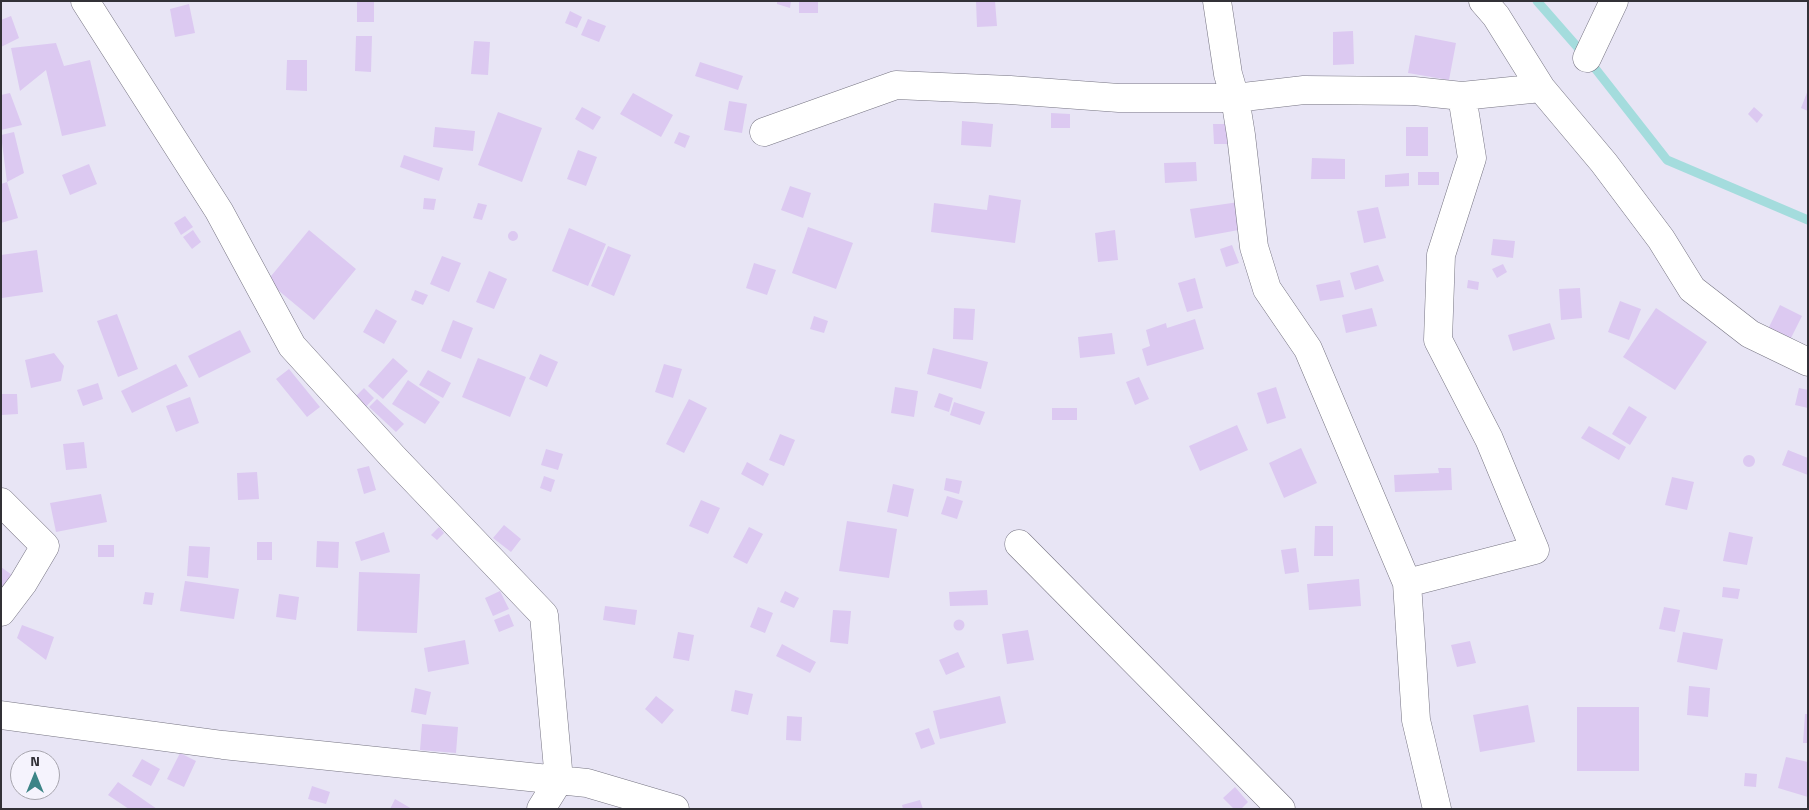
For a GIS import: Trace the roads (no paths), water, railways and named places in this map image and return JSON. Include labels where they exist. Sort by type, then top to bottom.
[{"type":"street","points":[[85,1],[218,211],[292,346],[393,457],[544,615],[559,780],[541,809]]},
{"type":"street","points":[[1217,1],[1228,74],[1235,98],[1254,247],[1267,288],[1308,348],[1407,583],[1416,720],[1437,809]]},
{"type":"street","points":[[1483,1],[1496,16],[1540,88],[1604,163],[1660,239],[1692,288],[1750,334],[1808,362]]},
{"type":"street","points":[[1587,58],[1614,1]]},
{"type":"street","points":[[764,132],[896,85],[1010,90],[1119,98],[1235,98],[1304,90],[1414,91],[1462,96],[1540,88]]},
{"type":"street","points":[[1407,583],[1535,550],[1489,439],[1438,340],[1441,255],[1472,158],[1462,96]]},
{"type":"street","points":[[1,502],[45,546],[23,583],[1,612]]},
{"type":"street","points":[[1019,544],[1281,809]]},
{"type":"street","points":[[1,715],[223,745],[587,783],[675,809]]},
{"type":"waterway","points":[[1537,1],[1587,58],[1667,160],[1808,220]]}]
